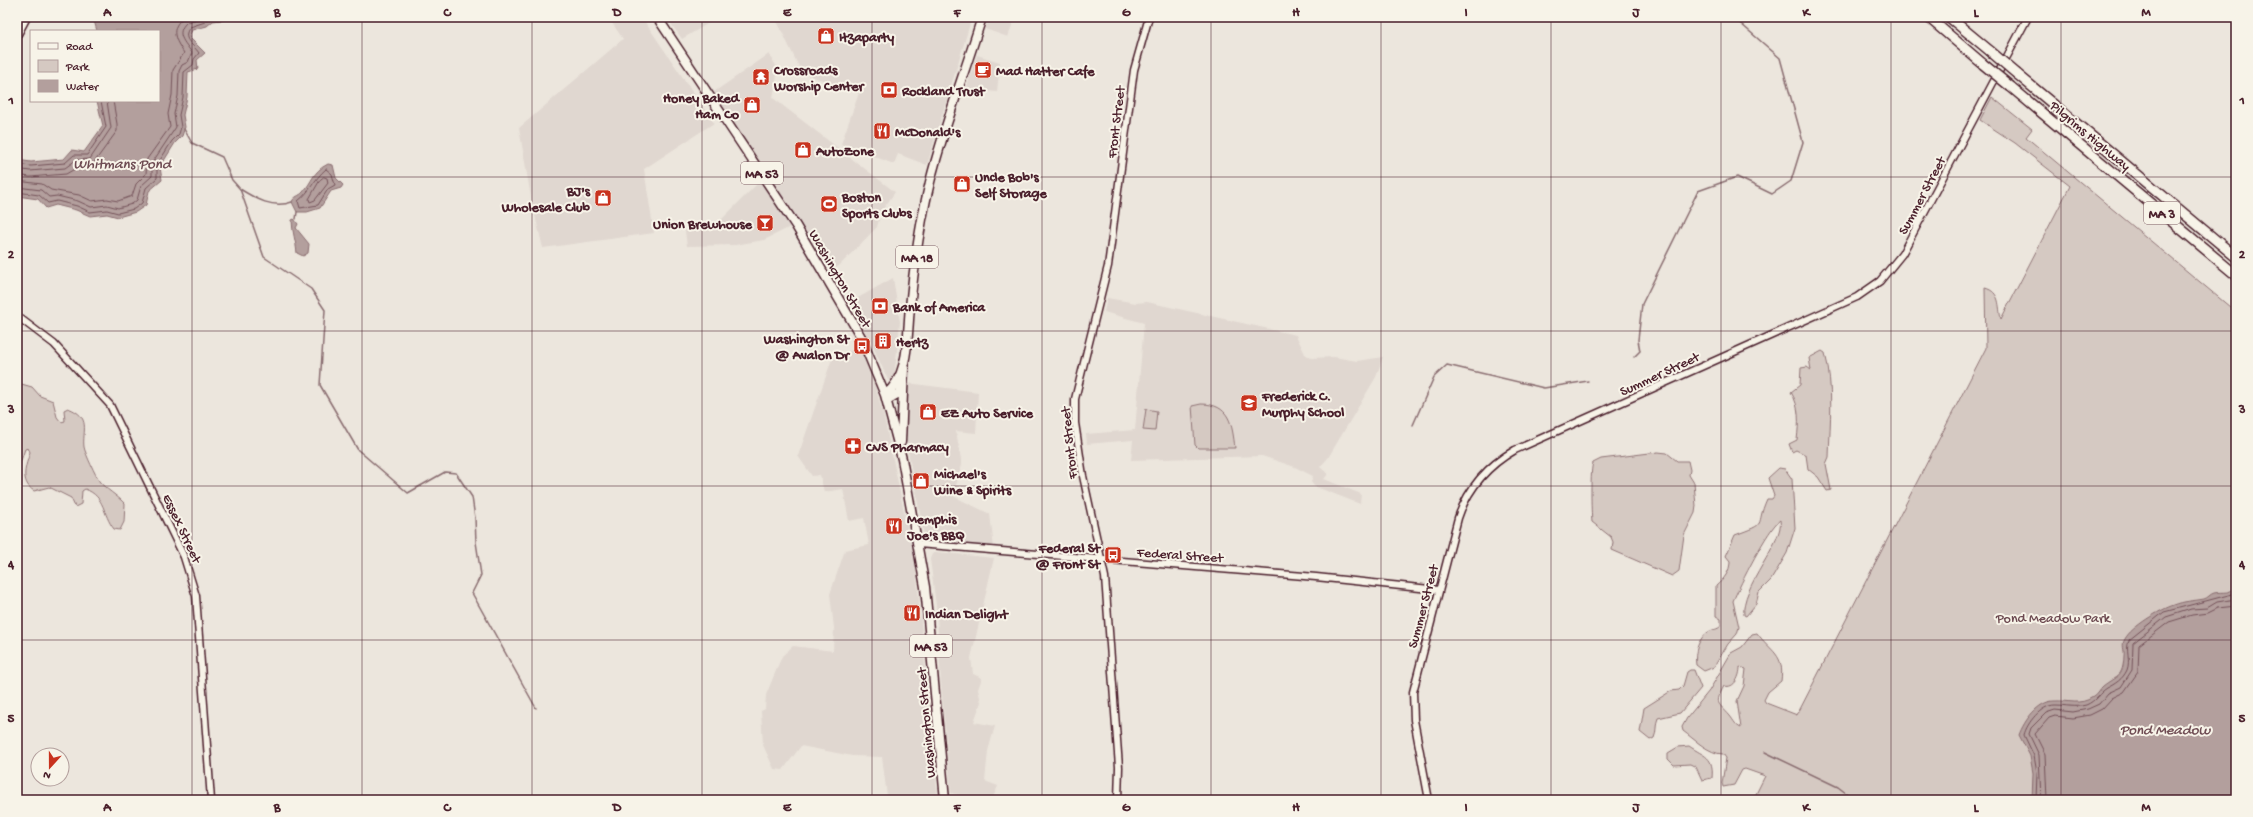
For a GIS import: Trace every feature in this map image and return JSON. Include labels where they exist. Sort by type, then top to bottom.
[{"type":"highway","name":"Pilgrims Highway","points":[[1928,17],[2236,275]]},
{"type":"highway","name":"Pilgrims Highway","points":[[1949,17],[2236,257]]},
{"type":"main road","points":[[17,34],[26,17]]},
{"type":"main road","name":"Washington Street","points":[[657,17],[764,176],[802,236],[861,337],[886,398],[902,459],[918,544],[929,616],[945,800]]},
{"type":"main road","name":"MA 18","points":[[904,384],[904,365],[911,294],[924,208],[933,173],[982,17]]},
{"type":"main road","name":"MA 18","points":[[886,398],[892,390],[904,365]]},
{"type":"main road","points":[[886,398],[899,393],[904,384]]},
{"type":"main road","points":[[902,459],[901,407],[904,384]]},
{"type":"street","name":"Front Street","points":[[1118,800],[1119,767],[1113,663],[1103,560],[1083,476],[1075,423],[1075,399],[1108,266],[1134,70],[1149,17]]},
{"type":"street","name":"Summer Street","points":[[1429,800],[1414,720],[1413,697],[1418,666],[1457,524],[1466,498],[1484,473],[1503,457],[1857,297],[1880,281],[1902,254],[2028,17]]},
{"type":"street","name":"Essex Street","points":[[17,316],[54,344],[110,405],[184,557],[196,596],[211,800]]},
{"type":"street","name":"Federal Street","points":[[918,544],[1308,577],[1439,590]]},
{"type":"shaded area","points":[[608,17],[650,17],[645,22],[714,123],[644,169],[654,233],[543,248],[532,203],[519,128],[623,39]]},
{"type":"shaded area","points":[[666,17],[719,17],[682,39]]},
{"type":"shaded area","points":[[775,17],[972,17],[927,165],[898,154],[894,164],[841,144],[859,93],[808,75],[800,69]]},
{"type":"shaded area","points":[[989,17],[1015,17],[1008,37],[985,29]]},
{"type":"shaded area","points":[[769,54],[778,69],[773,98],[895,192],[881,212],[877,227],[840,265],[831,271],[714,92]]},
{"type":"shaded area","points":[[977,55],[1000,62],[997,92],[966,89]]},
{"type":"shaded area","points":[[760,181],[790,227],[764,240],[735,245],[687,246],[685,231],[713,228]]},
{"type":"shaded area","points":[[893,278],[900,322],[894,379],[891,382],[888,380],[871,342],[849,303]]},
{"type":"shaded area","name":"Frederick C. Murphy School","points":[[1107,298],[1136,303],[1147,302],[1296,335],[1305,354],[1311,358],[1334,357],[1357,361],[1383,357],[1376,377],[1328,458],[1320,467],[1328,474],[1324,479],[1361,494],[1360,504],[1314,486],[1311,482],[1313,476],[1295,467],[1262,456],[1131,460],[1133,440],[1087,444],[1086,434],[1135,430],[1144,323],[1104,312]]},
{"type":"shaded area","points":[[859,347],[875,386],[884,417],[916,568],[938,800],[878,800],[878,797],[887,796],[882,757],[852,756],[801,746],[783,770],[774,769],[763,745],[761,711],[765,709],[766,695],[782,656],[793,646],[833,651],[834,628],[830,594],[845,550],[869,545],[864,518],[849,521],[843,489],[824,492],[820,475],[812,476],[798,456],[832,359]]},
{"type":"shaded area","points":[[907,383],[978,392],[976,433],[956,431],[962,465],[953,496],[990,514],[994,548],[927,542],[925,540],[908,451],[905,418]]},
{"type":"shaded area","points":[[937,552],[994,558],[971,658],[973,674],[982,678],[978,689],[981,702],[974,722],[995,726],[988,751],[985,781],[998,786],[992,800],[974,800],[951,793],[941,685],[937,613],[930,559],[932,554]]},
{"type":"green space","name":"Pond Meadow Park","points":[[1992,97],[2032,129],[2026,137],[2236,312],[2236,800],[1753,800],[1765,776],[1745,769],[1742,770],[1734,785],[1723,787],[1722,783],[1726,758],[1723,754],[1712,752],[1707,749],[1683,731],[1682,727],[1687,718],[1709,691],[1731,653],[1742,647],[1752,634],[1757,633],[1776,654],[1781,665],[1782,672],[1781,681],[1768,692],[1764,700],[1766,703],[1797,715],[1986,348],[1985,288],[1990,290],[1996,296],[2001,319],[2070,186],[2015,143],[1980,120]],"holes":[[[1740,667],[1746,669],[1744,686],[1737,701],[1741,728],[1736,725],[1720,705],[1718,700],[1724,686],[1731,686],[1734,684],[1739,674]]]},
{"type":"green space","points":[[1822,351],[1825,353],[1830,379],[1831,418],[1829,457],[1826,464],[1831,490],[1827,491],[1818,477],[1808,469],[1806,455],[1796,450],[1792,452],[1789,444],[1797,440],[1798,427],[1796,403],[1791,392],[1800,385],[1801,368],[1807,367],[1811,370],[1809,358]]},
{"type":"green space","points":[[18,383],[32,387],[40,396],[53,401],[57,417],[61,422],[65,421],[64,410],[68,408],[80,416],[83,420],[84,447],[99,481],[125,504],[124,522],[120,530],[114,529],[100,501],[92,492],[85,489],[82,491],[81,504],[75,507],[71,498],[49,487],[34,491],[29,487],[25,478],[30,452],[28,448],[25,449],[17,472]]},
{"type":"green space","points":[[1201,404],[1211,405],[1218,408],[1228,417],[1231,424],[1235,448],[1198,448],[1195,445],[1192,406]]},
{"type":"green space","points":[[1146,409],[1157,411],[1155,431],[1143,430]]},
{"type":"green space","points":[[1658,452],[1667,453],[1677,461],[1688,461],[1690,470],[1689,475],[1694,483],[1696,506],[1695,513],[1684,535],[1679,571],[1672,576],[1612,550],[1613,542],[1611,537],[1592,522],[1591,482],[1593,463],[1601,459]]},
{"type":"green space","points":[[1779,468],[1785,469],[1792,479],[1795,528],[1787,553],[1771,580],[1759,592],[1756,604],[1746,616],[1744,615],[1745,604],[1749,591],[1776,540],[1780,529],[1780,520],[1762,545],[1733,601],[1739,627],[1737,634],[1728,644],[1714,667],[1704,671],[1696,665],[1696,651],[1702,637],[1721,626],[1721,619],[1716,616],[1716,586],[1724,578],[1729,569],[1730,561],[1726,556],[1735,535],[1757,526],[1759,523],[1767,499],[1772,499],[1774,496],[1768,478]]},
{"type":"green space","points":[[1694,670],[1701,688],[1680,713],[1658,718],[1655,736],[1650,740],[1640,732],[1644,708],[1671,691],[1679,690],[1683,686],[1687,672]]},
{"type":"green space","points":[[1689,746],[1704,755],[1710,761],[1712,765],[1712,778],[1702,780],[1696,767],[1690,764],[1674,765],[1668,759],[1668,753],[1678,747]]},
{"type":"water","name":"Whitmans Pond","points":[[93,17],[232,17],[230,19],[213,21],[207,26],[192,30],[189,37],[205,53],[197,60],[198,69],[188,72],[187,97],[183,115],[185,127],[182,136],[175,143],[160,167],[162,180],[149,191],[146,205],[136,212],[118,217],[107,214],[90,216],[76,210],[56,205],[46,208],[38,199],[17,196],[17,160],[31,162],[64,159],[72,150],[84,152],[103,126],[97,102],[160,102],[160,30],[97,30]]},
{"type":"water","points":[[328,164],[333,165],[336,178],[343,185],[341,188],[331,191],[320,208],[307,212],[297,212],[292,202],[293,200],[303,192],[316,173]]},
{"type":"water","points":[[294,219],[298,224],[296,228],[309,244],[308,253],[303,256],[297,253],[292,224],[292,220]]},
{"type":"water","name":"Pond Meadow","points":[[2236,586],[2236,800],[2032,800],[2033,773],[2030,756],[2019,735],[2024,724],[2032,713],[2042,704],[2048,702],[2079,702],[2088,700],[2094,696],[2102,687],[2121,672],[2124,654],[2124,641],[2133,629],[2147,619],[2174,605],[2204,599],[2214,593],[2229,592]]},
{"type":"waterway","points":[[1634,357],[1640,351],[1638,340],[1642,304],[1698,191],[1737,177],[1772,194],[1791,181],[1803,142],[1780,58],[1733,17]]},
{"type":"waterway","points":[[184,129],[192,143],[222,157],[232,180],[240,189],[264,257],[311,289],[325,310],[320,385],[358,450],[408,493],[445,472],[456,473],[472,497],[481,575],[472,593],[536,708]]},
{"type":"waterway","points":[[240,189],[271,204],[285,204],[292,202]]},
{"type":"waterway","points":[[296,219],[297,212]]},
{"type":"waterway","points":[[1413,425],[1434,377],[1447,365],[1544,388],[1588,381]]},
{"type":"waterway","points":[[1765,752],[1838,787],[1855,800]]},
{"type":"place","name":"Itzaparty","points":[[826,36]]},
{"type":"place","name":"Mad Hatter Cafe","points":[[983,70]]},
{"type":"place","name":"Crossroads Worship Center","points":[[761,77]]},
{"type":"place","name":"Rockland Trust","points":[[889,90]]},
{"type":"place","name":"Honey Baked Ham Co","points":[[752,105]]},
{"type":"place","name":"McDonald's","points":[[882,131]]},
{"type":"place","name":"AutoZone","points":[[803,150]]},
{"type":"place","name":"Uncle Bob's Self Storage","points":[[962,184]]},
{"type":"place","name":"BJ's Wholesale Club","points":[[603,198]]},
{"type":"place","name":"Boston Sports Clubs","points":[[829,204]]},
{"type":"place","name":"Union Brewhouse","points":[[765,223]]},
{"type":"place","name":"Bank of America","points":[[880,306]]},
{"type":"place","name":"Hertz","points":[[883,341]]},
{"type":"place","name":"Washington St @ Avalon Dr","points":[[862,346]]},
{"type":"place","name":"Frederick C. Murphy School","points":[[1249,403]]},
{"type":"place","name":"EZ Auto Service","points":[[928,412]]},
{"type":"place","name":"CVS Pharmacy","points":[[853,446]]},
{"type":"place","name":"Michael's Wine & Spirits","points":[[921,481]]},
{"type":"place","name":"Memphis Joe's BBQ","points":[[894,526]]},
{"type":"place","name":"Federal St @ Front St","points":[[1113,555]]},
{"type":"place","name":"Indian Delight","points":[[912,613]]}]
